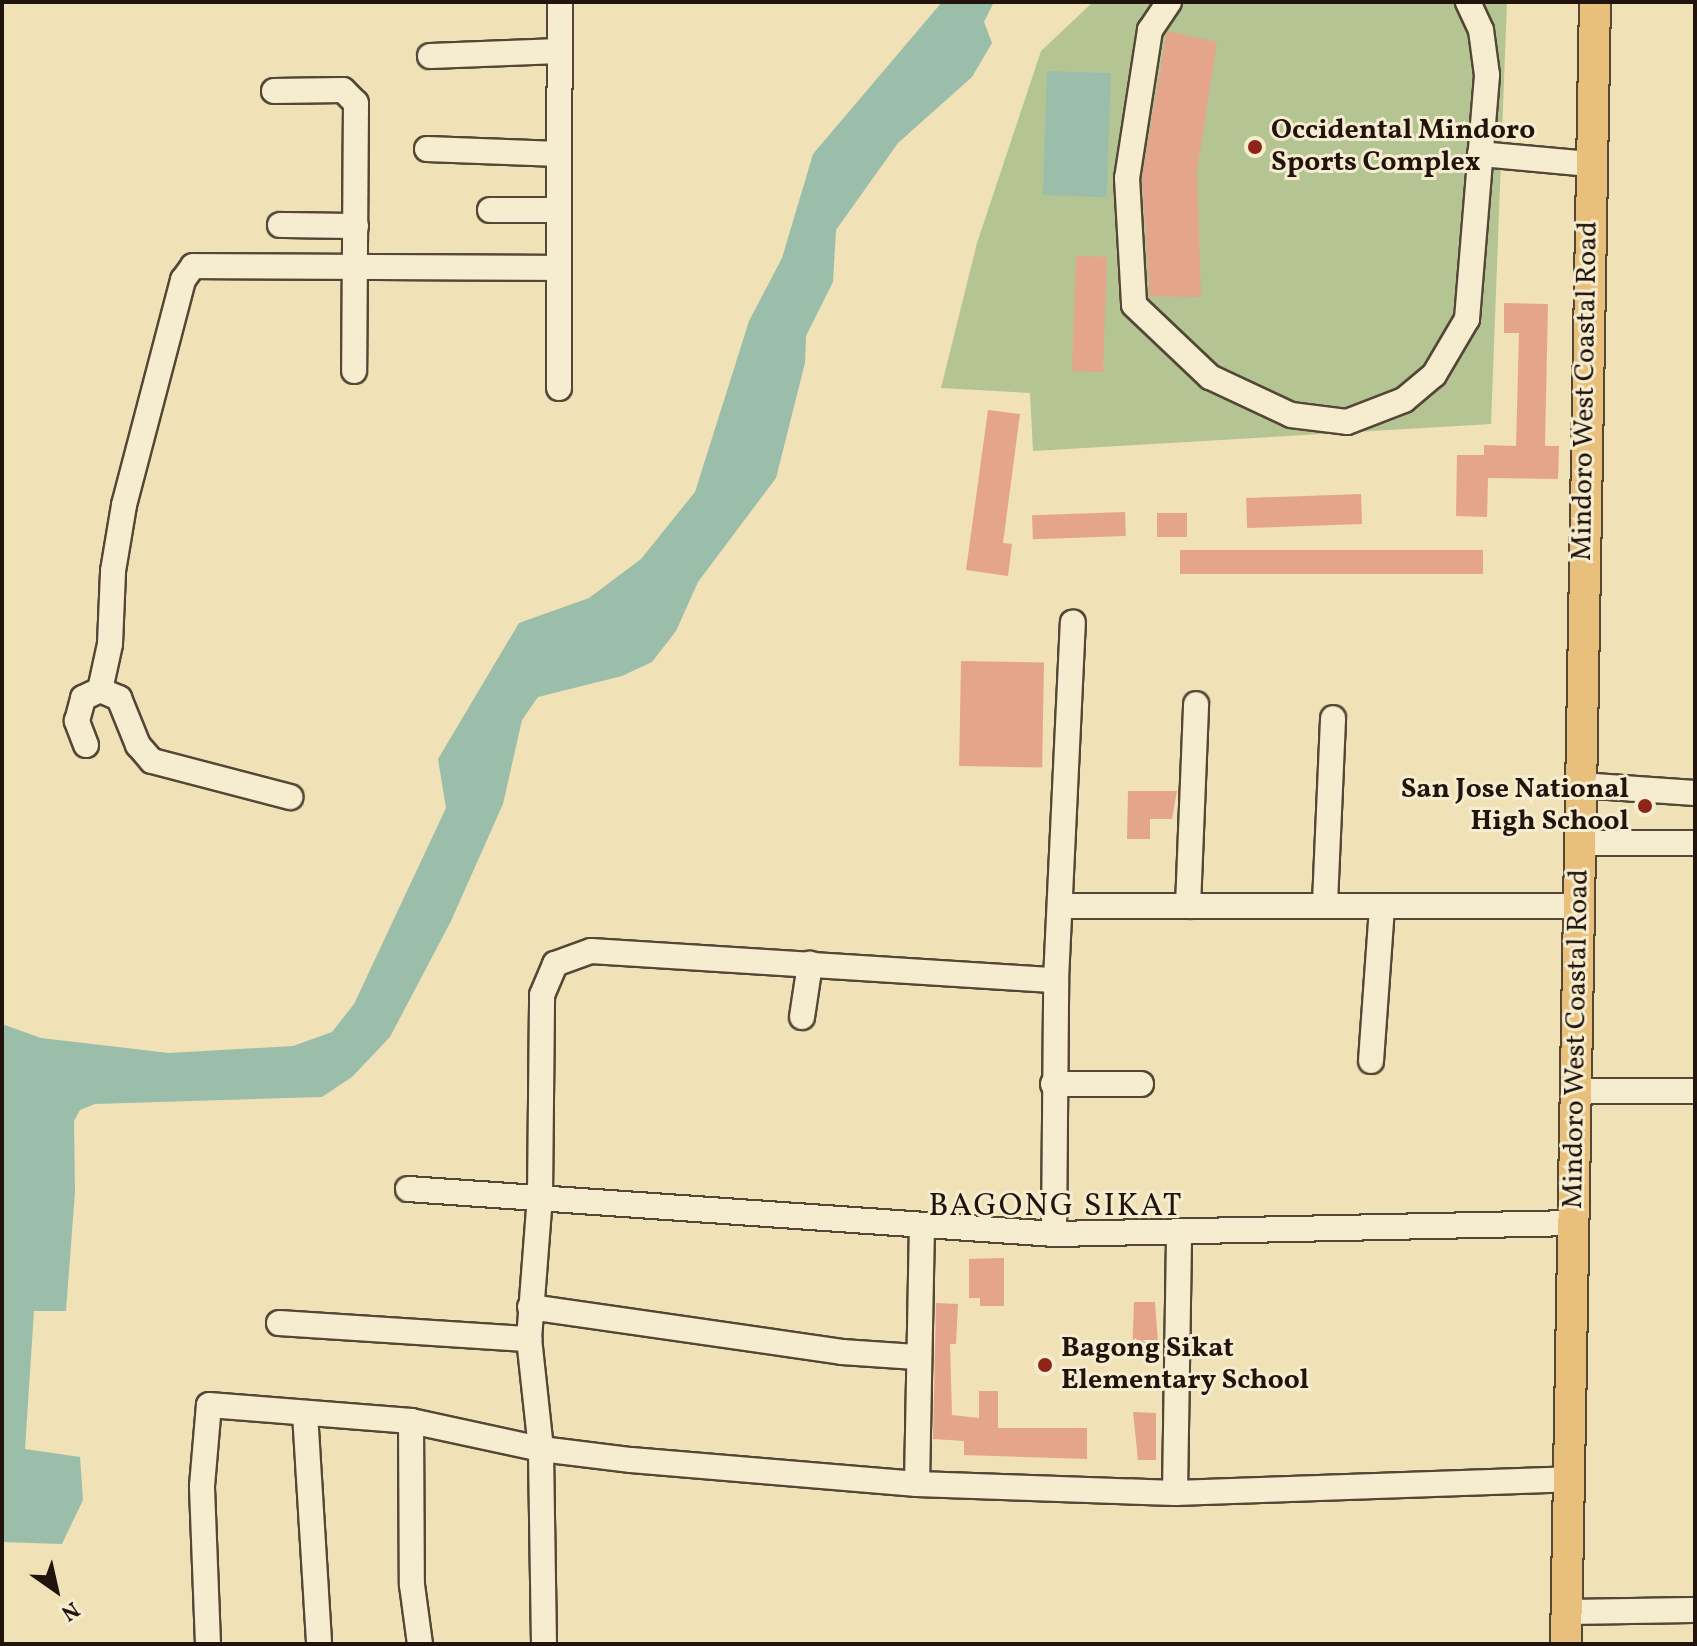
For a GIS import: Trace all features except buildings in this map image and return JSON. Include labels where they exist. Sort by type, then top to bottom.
[{"type":"main road","name":"Mindoro West Coastal Road","points":[[1566,1644],[1578,1091],[1589,164],[1595,2]]},
{"type":"street","points":[[559,388],[560,2]]},
{"type":"street","points":[[1169,2],[1150,30],[1127,178],[1134,305],[1210,377],[1305,417],[1347,422],[1404,400],[1434,375],[1467,319],[1487,75],[1481,30],[1468,2]]},
{"type":"street","points":[[430,56],[560,51]]},
{"type":"street","points":[[274,91],[343,90],[356,103],[354,371]]},
{"type":"street","points":[[427,149],[559,154]]},
{"type":"street","points":[[1480,154],[1589,164]]},
{"type":"street","points":[[490,210],[559,210]]},
{"type":"street","points":[[280,225],[356,226]]},
{"type":"street","points":[[100,690],[110,644],[113,571],[124,505],[187,271],[193,266],[356,263],[559,268]]},
{"type":"street","points":[[1054,1234],[1056,980],[1073,622]]},
{"type":"street","points":[[86,745],[77,721],[83,698],[90,690],[100,690],[119,698],[138,745],[152,761],[290,797]]},
{"type":"street","points":[[1188,906],[1196,704]]},
{"type":"street","points":[[1325,903],[1333,718]]},
{"type":"street","points":[[1580,785],[1695,793]]},
{"type":"street","points":[[1579,843],[1695,843]]},
{"type":"street","points":[[1061,906],[1325,903],[1580,906]]},
{"type":"street","points":[[1371,1061],[1382,906]]},
{"type":"street","points":[[544,1644],[541,1449],[529,1339],[540,1195],[542,995],[555,964],[591,951],[1056,980]]},
{"type":"street","points":[[802,1017],[810,964]]},
{"type":"street","points":[[1053,1084],[1141,1084]]},
{"type":"street","points":[[1578,1091],[1695,1091]]},
{"type":"street","points":[[408,1189],[540,1195],[922,1229],[1054,1234],[1575,1223]]},
{"type":"street","points":[[917,1484],[916,1357],[922,1229]]},
{"type":"street","points":[[1175,1493],[1179,1231]]},
{"type":"street","points":[[530,1307],[842,1352],[916,1357]]},
{"type":"street","points":[[279,1323],[529,1339]]},
{"type":"street","points":[[208,1644],[202,1486],[209,1405],[411,1421],[541,1449],[917,1484],[1175,1493],[1570,1479]]},
{"type":"street","points":[[305,1413],[319,1644]]},
{"type":"street","points":[[411,1421],[412,1585],[420,1644]]},
{"type":"street","points":[[1566,1612],[1695,1610]]},
{"type":"shaded area","points":[[942,2],[994,2],[984,22],[992,43],[972,77],[898,143],[836,230],[833,282],[806,336],[805,363],[776,478],[698,582],[676,631],[652,662],[622,676],[538,697],[522,720],[503,804],[451,921],[390,1037],[352,1077],[322,1097],[95,1104],[80,1110],[74,1121],[75,1192],[66,1311],[34,1311],[25,1449],[80,1457],[83,1500],[62,1544],[2,1542],[2,1024],[41,1038],[169,1053],[293,1046],[332,1032],[354,1004],[446,808],[438,759],[519,623],[589,598],[641,559],[695,492],[749,321],[782,258],[813,154]]},
{"type":"shaded area","name":"Occidental Mindoro Sports Complex","points":[[1093,2],[1507,2],[1491,424],[1033,451],[1030,393],[941,388],[977,243],[1041,51]]},
{"type":"shaded area","points":[[1047,71],[1111,73],[1107,197],[1043,195]]},
{"type":"place","name":"Occidental Mindoro Sports Complex","points":[[1255,147]]},
{"type":"place","name":"San Jose National High School","points":[[1645,806]]},
{"type":"place","name":"Bagong Sikat Elementary School","points":[[1045,1365]]},
{"type":"district","name":"BAGONG SIKAT","points":[[1056,1207]]}]
